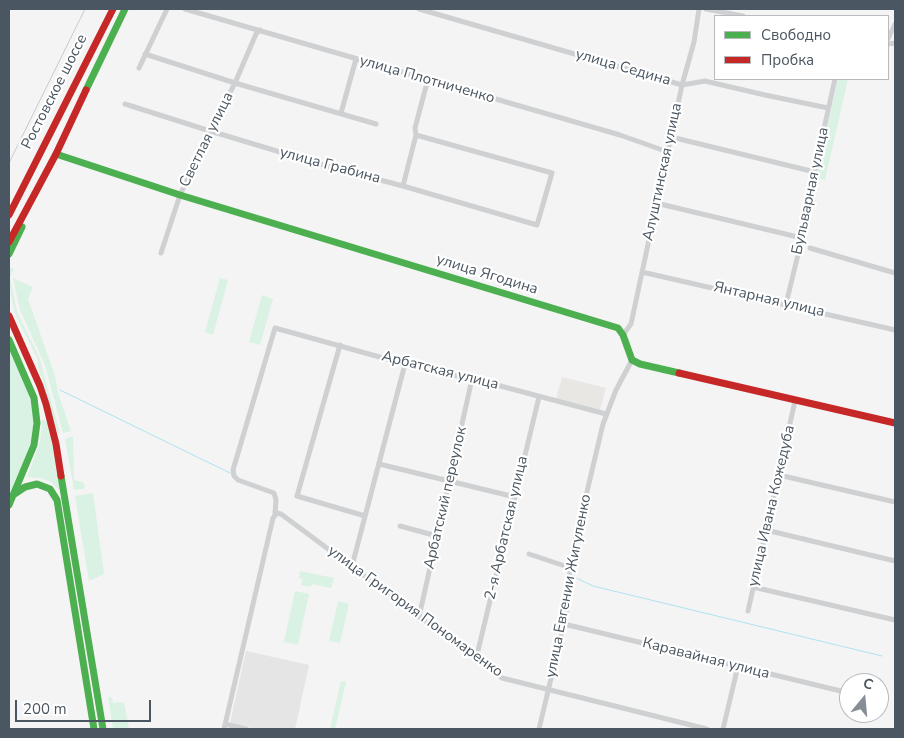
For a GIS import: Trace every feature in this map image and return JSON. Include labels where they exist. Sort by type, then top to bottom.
[{"type":"main road","name":"Ростовское шоссе","points":[[9,215],[113,9]]},
{"type":"main road","name":"Ростовское шоссе","points":[[9,259],[10,248],[124,9]]},
{"type":"main road","points":[[89,56],[96,55],[99,62]]},
{"type":"main road","name":"улица Ягодина","points":[[56,154],[180,195],[618,328],[623,334]]},
{"type":"main road","points":[[9,316],[46,404],[56,444],[103,729]]},
{"type":"main road","points":[[623,334],[632,360],[640,364],[895,423]]},
{"type":"main road","points":[[9,340],[30,387],[37,415],[34,445],[9,505]]},
{"type":"main road","points":[[13,495],[26,487],[37,484],[50,489],[57,500],[94,729]]},
{"type":"main road","points":[[63,538],[66,534],[72,534]]},
{"type":"street","points":[[139,68],[167,9]]},
{"type":"street","name":"улица Плотниченко","points":[[186,9],[620,136],[668,152]]},
{"type":"street","name":"улица Седина","points":[[419,9],[682,85],[705,81],[828,108]]},
{"type":"street","name":"Алуштинская улица","points":[[623,334],[631,324],[682,85],[694,42],[699,9]]},
{"type":"street","points":[[706,9],[738,15]]},
{"type":"street","points":[[889,37],[895,24]]},
{"type":"street","name":"Светлая улица","points":[[161,253],[180,195],[235,83],[256,34],[260,30]]},
{"type":"street","points":[[145,54],[235,83],[376,124]]},
{"type":"street","points":[[340,113],[356,60]]},
{"type":"street","points":[[403,186],[416,135],[415,128],[428,80]]},
{"type":"street","name":"Бульварная улица","points":[[786,304],[802,238],[806,210],[835,80]]},
{"type":"street","name":"улица Грабина","points":[[125,104],[327,166],[537,225],[552,174],[416,135]]},
{"type":"street","points":[[671,137],[815,172]]},
{"type":"street","points":[[656,203],[802,238]]},
{"type":"street","points":[[810,248],[895,273]]},
{"type":"street","name":"Янтарная улица","points":[[642,272],[895,330]]},
{"type":"street","name":"Арбатская улица","points":[[276,514],[274,493],[238,480],[234,476],[233,470],[275,328],[405,364],[472,379],[606,414]]},
{"type":"street","points":[[340,345],[297,496],[365,516]]},
{"type":"street","name":"улица Евгении Жигуленко","points":[[539,729],[570,593],[572,556],[606,414],[632,360]]},
{"type":"street","points":[[352,566],[405,364]]},
{"type":"street","name":"Арбатский переулок","points":[[419,616],[472,379]]},
{"type":"street","name":"2-я Арбатская улица","points":[[476,659],[539,397]]},
{"type":"street","name":"улица Ивана Кожедуба","points":[[748,612],[795,401]]},
{"type":"street","points":[[379,464],[515,497]]},
{"type":"street","points":[[779,475],[895,502]]},
{"type":"street","points":[[246,729],[225,727],[276,514]]},
{"type":"street","name":"улица Григория Пономаренко","points":[[276,514],[282,514],[502,678],[707,729]]},
{"type":"street","points":[[400,526],[437,536]]},
{"type":"street","points":[[766,530],[895,561]]},
{"type":"street","points":[[529,554],[571,568]]},
{"type":"street","points":[[753,587],[895,620]]},
{"type":"street","name":"Каравайная улица","points":[[564,624],[839,691]]},
{"type":"street","points":[[723,729],[738,666]]},
{"type":"shaded area","points":[[562,377],[606,388],[600,410],[556,399]]},
{"type":"shaded area","points":[[246,651],[309,665],[295,729],[256,729],[230,723]]},
{"type":"green space","points":[[838,80],[848,80],[825,180],[816,178]]},
{"type":"green space","points":[[10,267],[14,269],[10,277],[17,312],[40,359],[60,434],[57,431],[42,377],[39,373],[37,358],[15,314],[9,285]]},
{"type":"green space","points":[[13,278],[33,287],[28,299],[55,376],[58,393],[71,431],[63,433],[45,365],[20,310]]},
{"type":"green space","points":[[220,278],[228,280],[213,335],[205,332]]},
{"type":"green space","points":[[262,295],[273,299],[260,345],[249,342]]},
{"type":"green space","points":[[9,347],[29,394],[34,420],[31,441],[9,497]]},
{"type":"green space","points":[[42,419],[47,422],[52,437],[62,496],[60,491],[51,482],[41,478],[27,477],[38,448]]},
{"type":"green space","points":[[73,436],[74,480],[83,482],[85,487],[74,490],[65,439]]},
{"type":"green space","points":[[93,493],[104,574],[89,581],[75,496]]},
{"type":"green space","points":[[300,571],[334,578],[331,588],[312,584],[311,587],[301,585],[303,579],[299,578]]},
{"type":"green space","points":[[295,591],[309,594],[298,645],[284,642]]},
{"type":"green space","points":[[338,601],[349,604],[340,643],[329,641]]},
{"type":"green space","points":[[341,681],[346,682],[335,729],[330,729]]},
{"type":"green space","points":[[108,696],[112,698],[113,703],[124,702],[129,729],[113,729]]},
{"type":"waterway","points":[[60,390],[230,473]]},
{"type":"waterway","points":[[574,568],[574,577],[593,586],[882,656]]},
{"type":"railway","points":[[9,163],[85,9]]},
{"type":"traffic: fast","points":[[86,90],[125,9]]},
{"type":"traffic: fast","points":[[56,154],[180,195],[618,328],[623,335],[632,360],[640,364],[679,373]]},
{"type":"traffic: fast","points":[[9,254],[22,227]]},
{"type":"traffic: fast","points":[[9,340],[34,398],[37,423],[34,445],[9,505]]},
{"type":"traffic: fast","points":[[61,476],[103,729]]},
{"type":"traffic: fast","points":[[13,495],[25,487],[37,484],[50,489],[57,500],[94,729]]},
{"type":"traffic: jam","points":[[9,215],[113,9]]},
{"type":"traffic: jam","points":[[9,242],[56,154],[86,90]]},
{"type":"traffic: jam","points":[[9,316],[46,404],[56,444],[61,476]]},
{"type":"traffic: jam","points":[[679,373],[895,423]]}]
